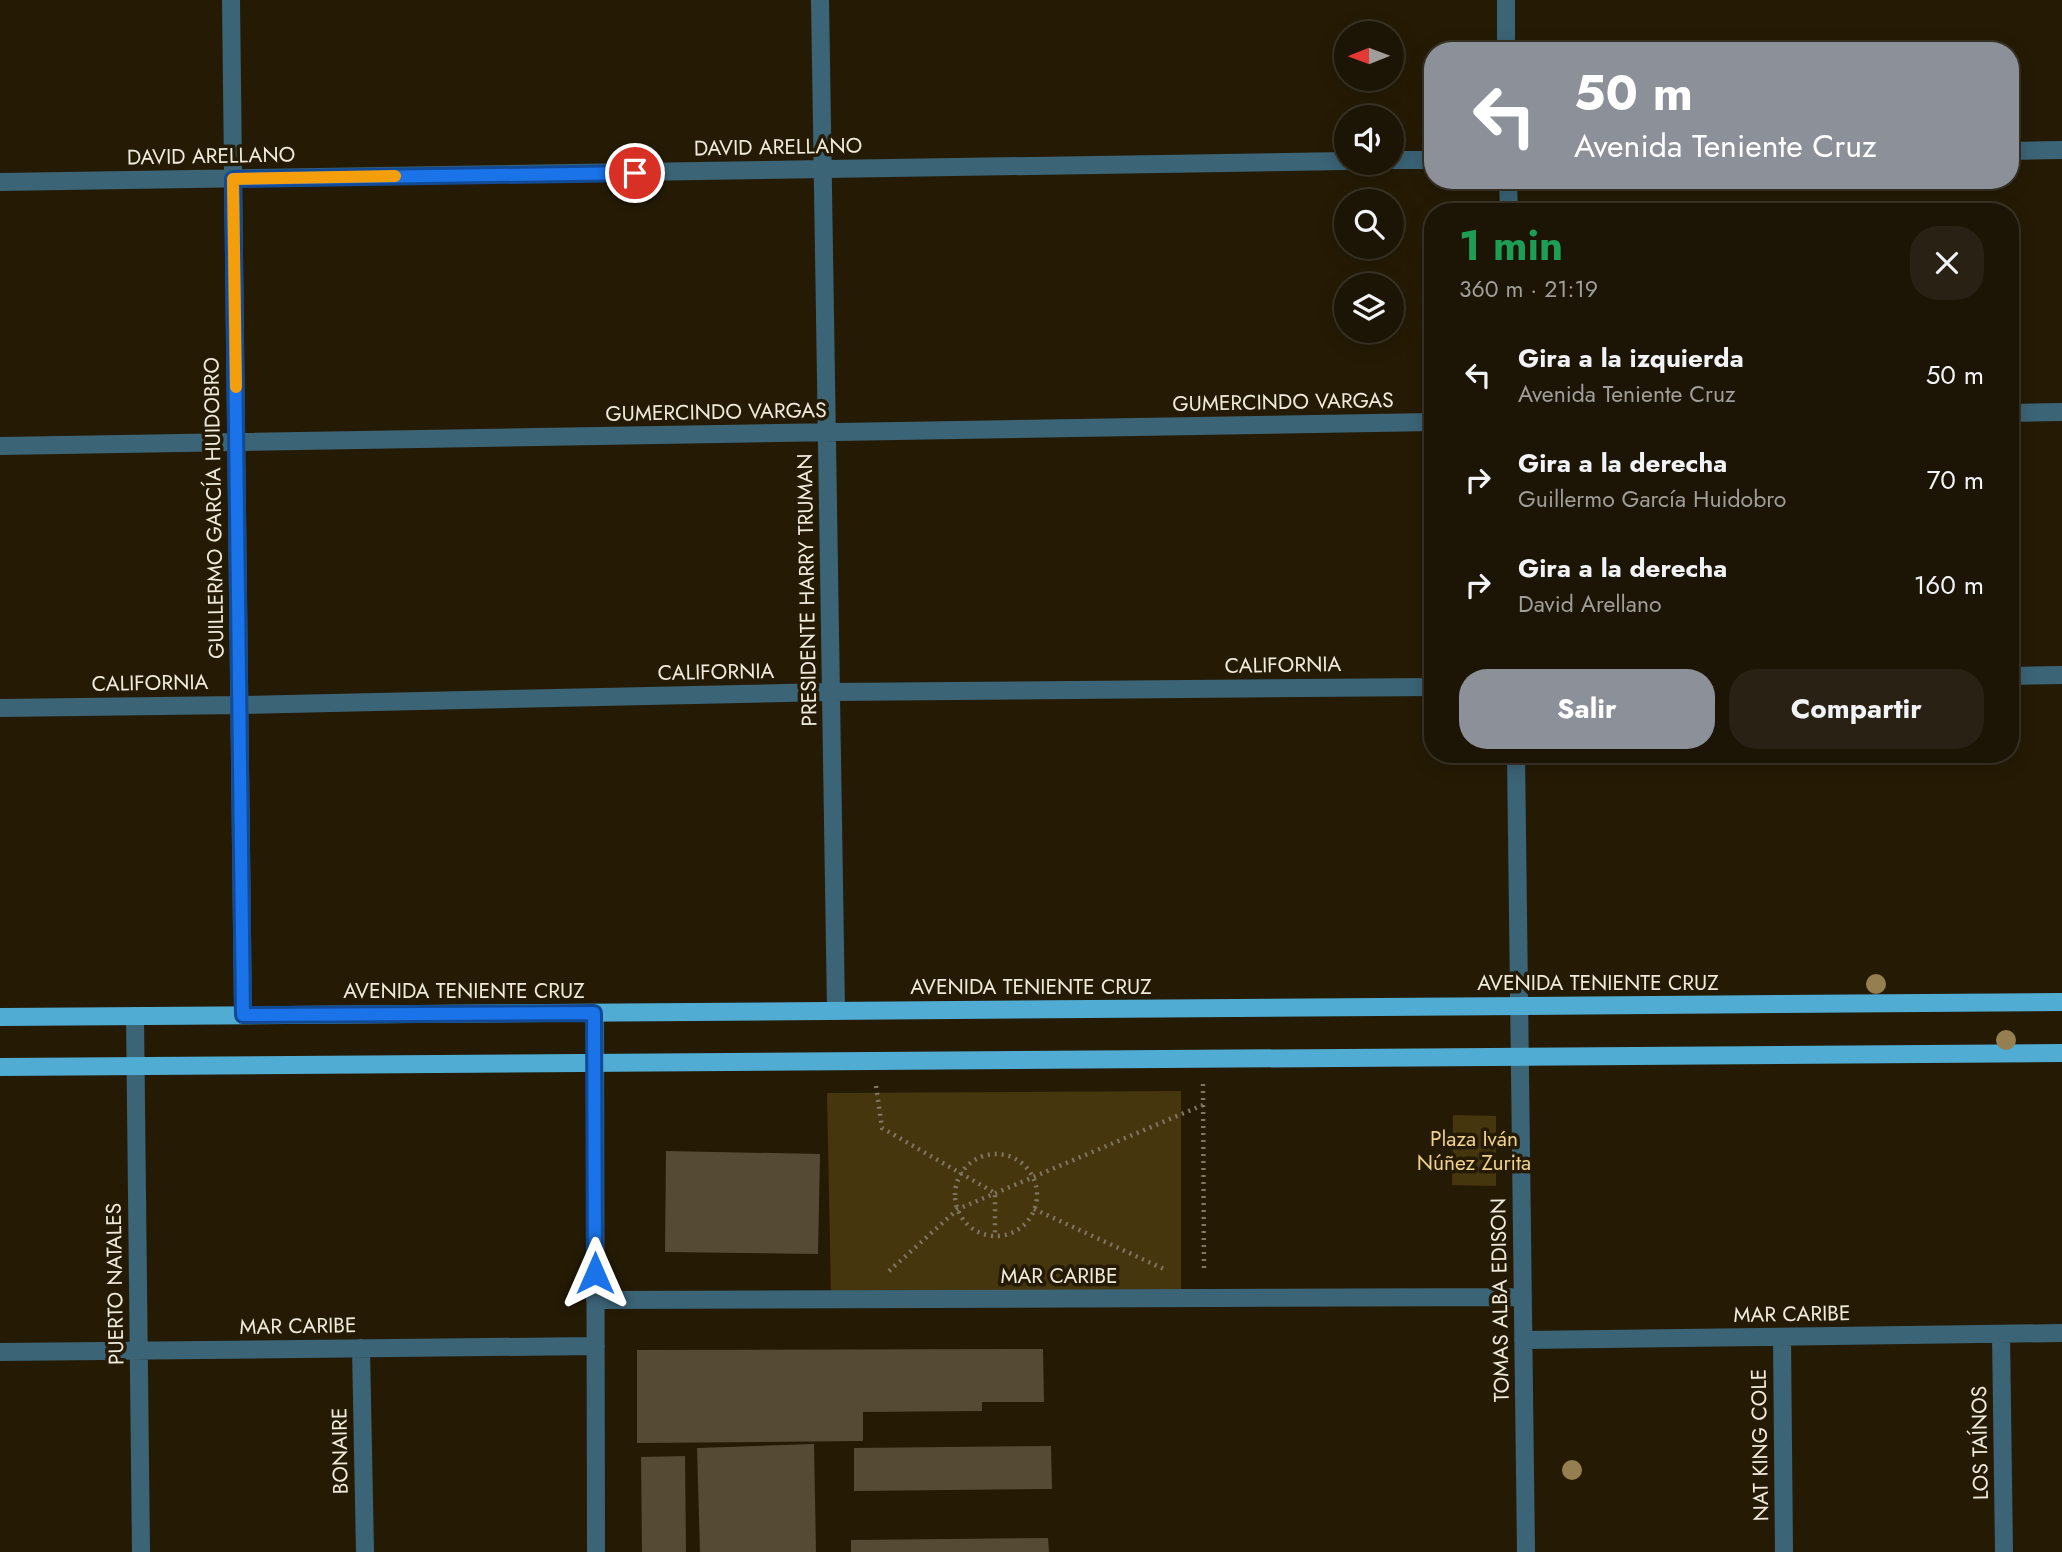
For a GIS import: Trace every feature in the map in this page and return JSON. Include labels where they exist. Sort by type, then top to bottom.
[{"type":"main road","name":"AVENIDA TENIENTE CRUZ","points":[[0,1017],[2062,1002]]},
{"type":"main road","points":[[0,1067],[2062,1053]]},
{"type":"street","name":"GUILLERMO GARCÍA HUIDOBRO","points":[[231,0],[243,1015]]},
{"type":"street","name":"PRESIDENTE HARRY TRUMAN","points":[[820,0],[836,1011]]},
{"type":"street","points":[[1506,0],[1506,42]]},
{"type":"street","points":[[2019,151],[2062,150]]},
{"type":"street","points":[[1404,160],[1424,160]]},
{"type":"street","name":"DAVID ARELLANO","points":[[0,182],[1334,161]]},
{"type":"street","points":[[2019,413],[2062,412]]},
{"type":"street","name":"GUMERCINDO VARGAS","points":[[0,446],[1424,422]]},
{"type":"street","points":[[2019,676],[2062,675]]},
{"type":"street","name":"CALIFORNIA","points":[[0,708],[831,692],[1424,687]]},
{"type":"street","name":"TOMAS ALBA EDISON","points":[[1516,763],[1526,1552]]},
{"type":"street","points":[[594,1013],[596,1552]]},
{"type":"street","name":"PUERTO NATALES","points":[[135,1016],[141,1552]]},
{"type":"street","name":"MAR CARIBE","points":[[595,1300],[1523,1297]]},
{"type":"street","name":"MAR CARIBE","points":[[1523,1340],[2062,1333]]},
{"type":"street","name":"LOS TAÍNOS","points":[[2001,1334],[2004,1552]]},
{"type":"street","name":"NAT KING COLE","points":[[1782,1337],[1784,1552]]},
{"type":"street","name":"MAR CARIBE","points":[[0,1352],[596,1346]]},
{"type":"street","name":"BONAIRE","points":[[361,1348],[365,1552]]},
{"type":"path","points":[[1203,1058],[1205,1298]]},
{"type":"path","points":[[873,1061],[882,1128],[995,1193]]},
{"type":"path","points":[[867,1299],[874,1284],[958,1209],[1203,1105]]},
{"type":"path","points":[[1005,1154],[1018,1160],[1032,1177],[1037,1195],[1034,1209],[1019,1229],[995,1236],[969,1226],[960,1216],[955,1203],[955,1189],[960,1174],[979,1157],[1005,1154]]},
{"type":"path","points":[[995,1193],[995,1236]]},
{"type":"path","points":[[1034,1209],[1168,1272]]},
{"type":"green space","points":[[1181,1091],[1181,1295],[831,1296],[827,1093]]},
{"type":"green space","name":"Plaza Iván Núñez Zurita","points":[[1453,1115],[1496,1116],[1496,1186],[1452,1185]]},
{"type":"building","points":[[666,1151],[820,1154],[818,1254],[665,1252]]},
{"type":"building","points":[[1043,1349],[1044,1402],[982,1402],[982,1411],[863,1412],[863,1441],[637,1443],[637,1350]]},
{"type":"building","points":[[814,1444],[816,1552],[700,1552],[697,1448]]},
{"type":"building","points":[[1051,1446],[1052,1489],[854,1491],[854,1448]]},
{"type":"building","points":[[685,1456],[686,1552],[642,1552],[641,1457]]},
{"type":"building","points":[[1048,1538],[1049,1552],[851,1552],[851,1540]]},
{"type":"slow traffic","points":[[236,387],[233,179],[395,176]]},
{"type":"route","points":[[595,1273],[594,1013],[243,1015],[233,179],[635,173]]}]
